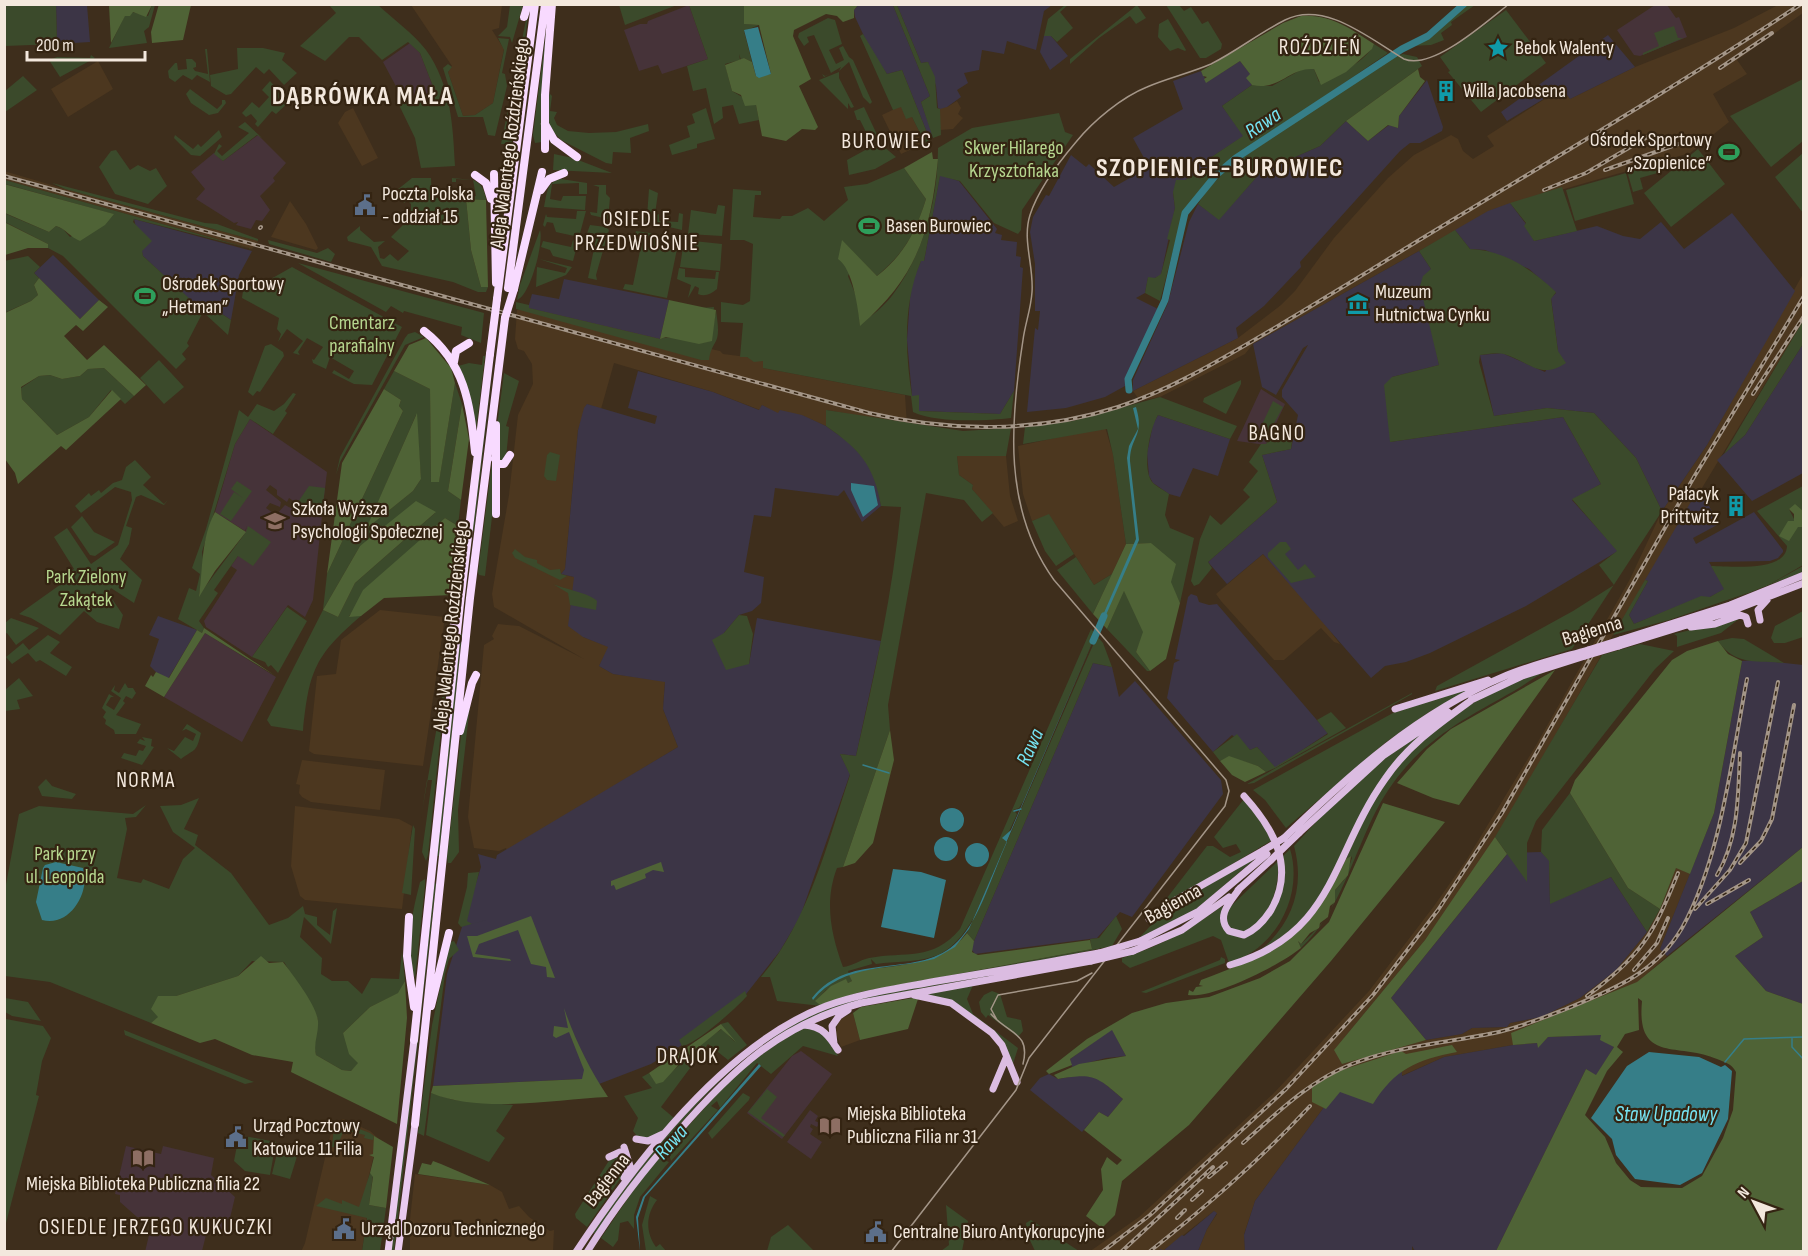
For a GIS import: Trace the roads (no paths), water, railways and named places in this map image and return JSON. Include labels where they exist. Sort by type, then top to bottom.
[{"type":"highway","points":[[524,17],[528,4]]},
{"type":"highway","name":"Aleja Walentego Roździeńskiego","points":[[388,1251],[414,1040],[464,565],[497,286],[535,4]]},
{"type":"highway","name":"Aleja Walentego Roździeńskiego","points":[[399,1251],[426,1025],[470,598],[505,318],[511,288],[545,4]]},
{"type":"highway","points":[[545,149],[544,122],[552,4]]},
{"type":"highway","points":[[544,122],[554,140],[577,157]]},
{"type":"highway","points":[[511,288],[542,172]]},
{"type":"highway","points":[[538,193],[549,179],[564,173]]},
{"type":"highway","points":[[494,174],[497,286]]},
{"type":"highway","points":[[475,175],[484,180],[488,187],[494,215]]},
{"type":"highway","points":[[424,331],[440,344],[454,362],[473,423],[477,462]]},
{"type":"highway","points":[[454,362],[456,351],[469,343]]},
{"type":"highway","points":[[496,514],[495,459],[499,401],[497,379]]},
{"type":"highway","points":[[495,459],[498,464],[504,464],[510,455]]},
{"type":"highway","points":[[446,662],[460,603]]},
{"type":"highway","points":[[454,749],[476,675]]},
{"type":"highway","points":[[409,917],[407,956],[416,1020]]},
{"type":"highway","points":[[426,1025],[449,933]]},
{"type":"main road","name":"Bagienna","points":[[576,1251],[616,1193],[670,1129],[741,1056],[774,1032],[818,1009],[881,991],[1099,953],[1140,941],[1180,923],[1208,905],[1267,855],[1363,764],[1410,728],[1449,703],[1505,676],[1619,643],[1730,605],[1803,575]]},
{"type":"main road","name":"Bagienna","points":[[1619,643],[1683,627],[1803,583]]},
{"type":"main road","points":[[1760,620],[1758,613],[1761,605],[1777,594]]},
{"type":"main road","points":[[1683,627],[1715,624],[1740,615],[1746,617],[1748,624]]},
{"type":"main road","name":"Bagienna","points":[[587,1251],[633,1185],[711,1094],[754,1055],[801,1025],[861,1003],[1091,962],[1132,951],[1190,926],[1240,888],[1267,855],[1299,833],[1390,750],[1415,732],[1473,699],[1522,676],[1577,656]]},
{"type":"main road","points":[[1395,709],[1505,676]]},
{"type":"main road","points":[[1230,965],[1274,946],[1308,918],[1325,895],[1385,778],[1413,745],[1473,699]]},
{"type":"main road","points":[[1240,888],[1226,908],[1223,918],[1226,928],[1238,935],[1252,931],[1265,919],[1276,898],[1282,875],[1281,857],[1273,832],[1244,796]]},
{"type":"main road","points":[[1149,920],[1174,901],[1267,855]]},
{"type":"main road","points":[[912,994],[939,999],[958,1007],[995,1036],[1017,1082]]},
{"type":"main road","points":[[801,1025],[820,1028],[836,1047],[831,1032],[834,1021],[844,1012],[861,1003]]},
{"type":"main road","points":[[993,1089],[1004,1069],[1006,1056]]},
{"type":"main road","points":[[636,1139],[651,1140],[670,1129]]},
{"type":"main road","points":[[609,1157],[625,1150],[630,1166],[616,1193]]},
{"type":"water","points":[[758,27],[771,74],[759,78],[756,76],[744,30]]},
{"type":"water","points":[[1136,407],[1139,425],[1138,431],[1132,446],[1130,461],[1139,540],[1102,624],[1100,622],[1136,539],[1127,458],[1129,446],[1138,429],[1133,408]]},
{"type":"water","points":[[851,483],[874,486],[878,505],[863,517],[851,490]]},
{"type":"water","points":[[1096,634],[1007,842],[1002,838],[1011,830]]},
{"type":"water","points":[[952,808],[961,811],[964,820],[961,829],[952,832],[943,829],[940,820],[943,811]]},
{"type":"water","points":[[946,837],[955,840],[958,849],[955,858],[946,861],[937,858],[934,849],[937,840]]},
{"type":"water","points":[[1007,842],[986,894],[972,922]]},
{"type":"water","points":[[977,843],[986,846],[989,855],[986,864],[977,867],[968,864],[965,855],[968,846]]},
{"type":"water","points":[[56,862],[83,868],[84,887],[76,906],[69,913],[52,921],[42,920],[36,902],[43,868],[45,865]]},
{"type":"water","points":[[893,869],[921,872],[946,880],[934,938],[881,927]]},
{"type":"water","points":[[972,922],[955,947],[934,959],[854,974],[825,988],[813,1000],[812,998],[828,983],[846,974],[925,960],[942,953],[958,941]]},
{"type":"water","name":"Staw Upadowy","points":[[1649,1052],[1699,1057],[1721,1067],[1725,1065],[1732,1071],[1728,1119],[1702,1173],[1680,1185],[1635,1179],[1616,1155],[1612,1139],[1591,1118],[1627,1066]]},
{"type":"water","points":[[759,1064],[761,1066],[645,1197],[638,1218],[640,1251],[636,1217],[643,1197]]},
{"type":"waterway","name":"Rawa","points":[[1129,390],[1128,379],[1165,300],[1185,213],[1216,175],[1236,158],[1402,49],[1428,36],[1464,4]]},
{"type":"waterway","name":"Rawa","points":[[1093,641],[1104,616]]},
{"type":"waterway","points":[[863,765],[889,773]]},
{"type":"waterway","name":"Rawa","points":[[1014,811],[1021,809]]},
{"type":"waterway","points":[[1725,1062],[1744,1039],[1804,1037]]},
{"type":"waterway","points":[[1792,1038],[1792,1047],[1804,1060]]},
{"type":"tram line","points":[[891,1252],[1016,1090],[1029,1058],[1225,806],[1229,791],[1226,780],[1054,580],[1037,553],[1026,524],[1018,495],[1014,464],[1015,403],[1032,292],[1028,224],[1038,196],[1056,167],[1076,142],[1099,118],[1118,103],[1137,91],[1211,64],[1285,20],[1300,15],[1331,18],[1347,24],[1404,59],[1416,61],[1429,58],[1458,43],[1509,4]]},
{"type":"tram line","points":[[997,1020],[991,1009],[998,995],[1077,981],[1092,973]]},
{"type":"tram line","points":[[991,1014],[1021,1039],[1025,1053],[1023,1064]]},
{"type":"railway","points":[[4,176],[869,413],[931,424],[962,426],[994,427],[1057,422],[1088,416],[1138,400],[1197,372],[1273,329],[1603,129],[1801,4]]},
{"type":"railway","points":[[1720,68],[1772,33]]},
{"type":"railway","points":[[1544,190],[1586,173],[1649,136]]},
{"type":"railway","points":[[1605,170],[1678,144]]},
{"type":"railway","points":[[1102,1252],[1150,1215],[1286,1089],[1373,995],[1438,910],[1502,813],[1694,477],[1804,296]]},
{"type":"railway","points":[[1753,394],[1804,316]]},
{"type":"railway","points":[[1243,1143],[1281,1109],[1336,1071],[1387,1053],[1494,1033],[1530,1022],[1616,987],[1659,957],[1682,928],[1706,871],[1724,806],[1747,679]]},
{"type":"railway","points":[[1695,909],[1730,870],[1746,843],[1778,682]]},
{"type":"railway","points":[[1740,863],[1761,841],[1772,819],[1794,705]]},
{"type":"railway","points":[[1717,875],[1730,846],[1736,816],[1740,753]]},
{"type":"railway","points":[[1587,996],[1621,968],[1644,942],[1661,913],[1678,873]]},
{"type":"railway","points":[[1707,904],[1749,880]]},
{"type":"railway","points":[[1634,970],[1657,943],[1668,918]]},
{"type":"railway","points":[[1149,1252],[1232,1182],[1310,1106]]},
{"type":"railway","points":[[1209,1177],[1226,1163]]},
{"type":"railway","points":[[1121,1252],[1213,1167]]},
{"type":"railway","points":[[1192,1200],[1202,1191]]},
{"type":"railway","points":[[1177,1218],[1185,1210]]},
{"type":"place","name":"Bebok Walenty","points":[[1498,48]]},
{"type":"place","name":"Willa Jacobsena","points":[[1446,91]]},
{"type":"place","name":"Ośrodek Sportowy „Szopienice”","points":[[1729,152]]},
{"type":"place","name":"Poczta Polska - oddział 15","points":[[365,205]]},
{"type":"place","name":"Basen Burowiec","points":[[869,226]]},
{"type":"place","name":"Ośrodek Sportowy „Hetman”","points":[[145,296]]},
{"type":"place","name":"Muzeum Hutnictwa Cynku","points":[[1358,304]]},
{"type":"place","name":"Pałacyk Prittwitz","points":[[1736,506]]},
{"type":"place","name":"Szkoła Wyższa Psychologii Społecznej","points":[[275,521]]},
{"type":"place","name":"Miejska Biblioteka Publiczna Filia nr 31","points":[[830,1126]]},
{"type":"place","name":"Urząd Pocztowy Katowice 11 Filia","points":[[236,1137]]},
{"type":"place","name":"Miejska Biblioteka Publiczna filia 22","points":[[143,1158]]},
{"type":"place","name":"Urząd Dozoru Technicznego","points":[[344,1229]]},
{"type":"place","name":"Centralne Biuro Antykorupcyjne","points":[[876,1232]]},
{"type":"district","name":"ROŹDZIEŃ","points":[[1320,47]]},
{"type":"district","name":"DĄBRÓWKA MAŁA","points":[[363,96]]},
{"type":"district","name":"BUROWIEC","points":[[887,141]]},
{"type":"district","name":"SZOPIENICE-BUROWIEC","points":[[1220,168]]},
{"type":"district","name":"OSIEDLE PRZEDWIOŚNIE","points":[[637,231]]},
{"type":"district","name":"BAGNO","points":[[1277,433]]},
{"type":"district","name":"NORMA","points":[[146,780]]},
{"type":"district","name":"DRAJOK","points":[[688,1056]]},
{"type":"district","name":"OSIEDLE JERZEGO KUKUCZKI","points":[[156,1227]]},
{"type":"park label","name":"Skwer Hilarego Krzysztofiaka","points":[[1014,160]]},
{"type":"park label","name":"Cmentarz parafialny","points":[[362,334]]},
{"type":"park label","name":"Park Zielony Zakątek","points":[[86,588]]},
{"type":"park label","name":"Park przy ul. Leopolda","points":[[65,866]]}]
